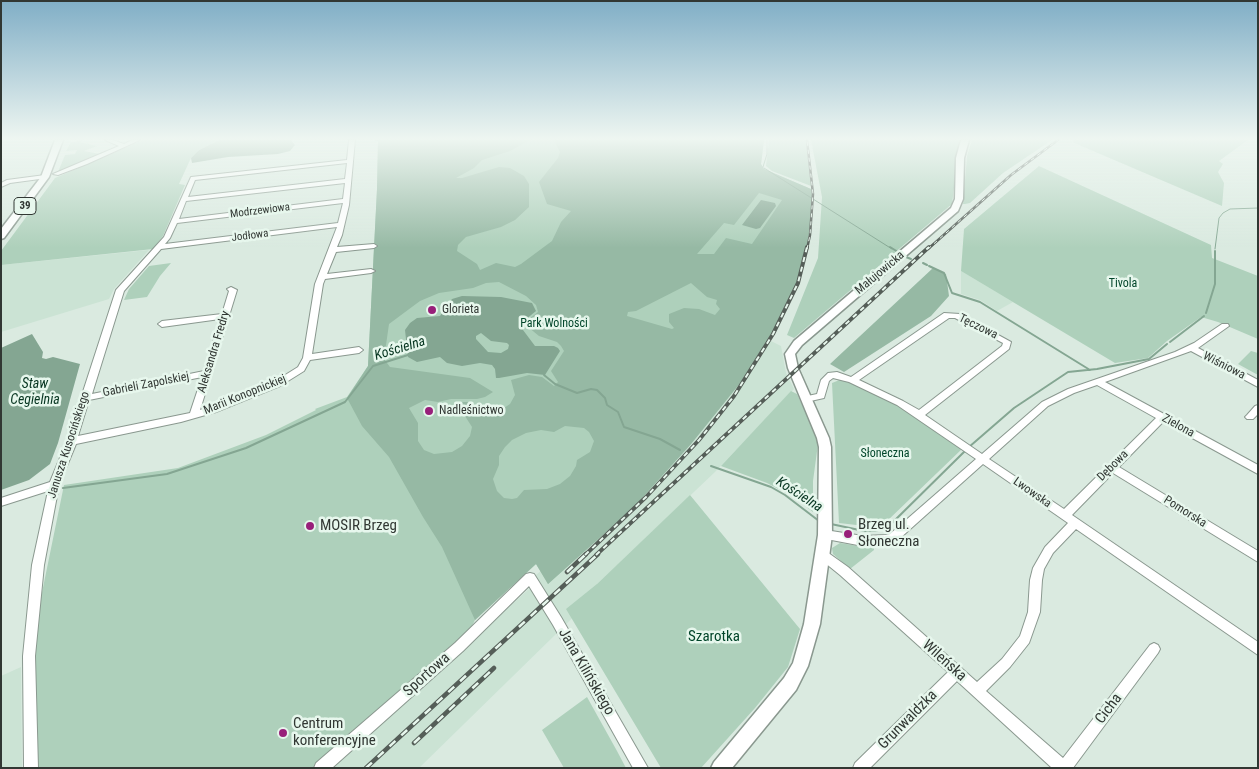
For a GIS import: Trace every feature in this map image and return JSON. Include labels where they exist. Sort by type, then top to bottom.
[{"type":"main road","name":"39","points":[[1,236],[44,177]]},
{"type":"street","name":"Janusza Kusocińskiego","points":[[31,768],[29,656],[38,565],[54,485],[72,441],[120,290],[167,238],[193,178],[213,176]]},
{"type":"street","points":[[348,176],[341,225],[333,250],[321,277],[307,358],[359,350]]},
{"type":"street","name":"Małujowicka","points":[[720,768],[790,684],[800,666],[812,624],[826,527],[825,447],[791,363],[790,354],[794,347],[955,209],[960,199],[960,176]]},
{"type":"street","points":[[1,185],[9,181],[44,177]]},
{"type":"street","points":[[1,178],[9,181]]},
{"type":"street","points":[[185,199],[348,180]]},
{"type":"street","name":"Modrzewiowa","points":[[175,221],[346,201]]},
{"type":"street","name":"Jodłowa","points":[[159,246],[341,225]]},
{"type":"street","points":[[333,250],[374,246]]},
{"type":"street","points":[[321,277],[372,271]]},
{"type":"street","name":"Aleksandra Fredry","points":[[194,415],[233,290],[231,289]]},
{"type":"street","name":"Tęczowa","points":[[852,380],[947,315],[957,316],[1007,342],[1006,347],[920,414]]},
{"type":"street","points":[[162,324],[225,316]]},
{"type":"street","points":[[826,527],[864,541],[894,537],[1045,404],[1055,398],[1194,347],[1225,326]]},
{"type":"street","name":"Wiśniowa","points":[[1194,347],[1258,379]]},
{"type":"street","name":"Wiśniowa","points":[[1194,347],[1258,384]]},
{"type":"street","name":"Marii Konopnickiej","points":[[72,441],[194,415],[237,401],[287,380],[304,366],[307,358]]},
{"type":"street","name":"Gabrieli Zapolskiej","points":[[85,398],[207,373]]},
{"type":"street","name":"Lwowska","points":[[806,399],[822,396],[825,380],[831,376],[852,380],[920,414],[1064,516],[1258,649]]},
{"type":"street","name":"Zielona","points":[[1098,382],[1258,470]]},
{"type":"street","points":[[1250,417],[1258,408]]},
{"type":"street","name":"Dębowa","points":[[1064,516],[1162,417]]},
{"type":"street","name":"Pomorska","points":[[1112,467],[1258,557]]},
{"type":"street","points":[[1,502],[54,485]]},
{"type":"street","points":[[977,691],[1006,663],[1024,640],[1034,612],[1036,580],[1039,568],[1049,550],[1075,523]]},
{"type":"street","name":"Wileńska","points":[[823,556],[844,571],[1064,768]]},
{"type":"street","name":"Sportowa","points":[[321,768],[452,653],[530,578]]},
{"type":"street","name":"Jana Kilińskiego","points":[[530,578],[557,621],[641,768]]},
{"type":"street","name":"Cicha","points":[[1064,768],[1154,649]]},
{"type":"street","name":"Grunwaldzka","points":[[860,768],[956,673]]},
{"type":"shaded area","points":[[149,250],[114,289],[109,299],[1,332],[1,265]]},
{"type":"shaded area","points":[[961,271],[1013,302],[997,311],[980,300],[961,294]]},
{"type":"shaded area","points":[[761,336],[781,346],[786,373],[794,389],[715,472],[597,584],[601,590],[419,768],[328,768],[538,581],[536,575],[624,498]]},
{"type":"shaded area","points":[[21,667],[22,768],[1,768],[1,676]]},
{"type":"green space","points":[[60,176],[183,176],[179,184],[185,185],[163,236],[153,249],[1,265],[1,251],[55,178]]},
{"type":"green space","points":[[377,176],[780,176],[811,189],[813,201],[805,257],[797,284],[782,317],[741,382],[691,444],[633,508],[548,584],[536,564],[475,620],[469,632],[321,768],[31,768],[29,656],[64,485],[178,468],[266,435],[315,409],[347,397],[368,366]]},
{"type":"green space","name":"Park Wolności","points":[[377,176],[460,176],[456,178],[469,176],[524,176],[529,184],[529,207],[515,220],[501,227],[466,237],[458,245],[457,251],[477,264],[480,270],[496,263],[515,267],[552,241],[561,222],[571,211],[547,204],[539,182],[544,176],[780,176],[811,189],[813,201],[811,222],[805,257],[797,284],[782,317],[741,382],[691,444],[633,508],[548,584],[536,564],[475,620],[442,547],[389,457],[362,426],[347,398],[368,366]],"holes":[[[759,193],[782,200],[752,244],[726,238],[714,254],[697,254],[724,223],[734,225]],[[499,282],[526,296],[536,305],[538,312],[529,319],[528,327],[539,336],[557,342],[564,351],[551,371],[558,382],[554,386],[542,377],[529,375],[511,380],[515,395],[510,404],[498,412],[475,406],[470,402],[456,402],[472,427],[470,436],[462,446],[452,452],[434,454],[424,450],[418,441],[418,423],[409,408],[425,400],[438,402],[451,399],[477,399],[493,392],[470,378],[390,367],[384,359],[389,324],[420,301],[439,293]],[[691,283],[707,297],[717,300],[716,304],[720,309],[715,315],[699,309],[684,308],[669,314],[669,322],[674,328],[672,329],[627,316],[628,312],[636,311]],[[565,426],[584,428],[589,432],[594,441],[590,452],[577,460],[570,476],[560,484],[547,489],[524,490],[517,498],[504,498],[497,491],[493,479],[499,465],[499,456],[505,447],[512,440],[526,433],[541,430],[554,432]]]},
{"type":"green space","points":[[785,176],[810,176],[811,186]]},
{"type":"green space","points":[[818,176],[956,176],[952,204],[794,338],[787,335],[818,258],[822,197]]},
{"type":"green space","points":[[965,176],[1000,176],[970,203],[963,204]]},
{"type":"green space","name":"Tivola","points":[[1027,176],[1061,176],[1211,245],[1212,258],[1258,276],[1258,339],[1201,317],[1167,341],[1148,358],[1115,363],[961,271],[964,229]]},
{"type":"green space","points":[[1151,176],[1220,176],[1224,183],[1222,206]]},
{"type":"green space","points":[[171,263],[147,297],[124,300],[129,289],[149,266]]},
{"type":"green space","points":[[933,268],[946,274],[949,296],[931,316],[844,372],[830,364]]},
{"type":"green space","points":[[1251,351],[1258,353],[1258,375],[1238,364]]},
{"type":"green space","name":"Słoneczna","points":[[842,379],[891,400],[963,448],[885,523],[874,527],[839,523],[832,383]]},
{"type":"green space","points":[[791,391],[797,394],[818,444],[813,481],[813,512],[792,496],[767,483],[721,466]]},
{"type":"green space","name":"Szarotka","points":[[690,495],[800,629],[788,667],[755,708],[701,768],[661,768],[566,609],[597,584]]},
{"type":"green space","points":[[840,543],[858,546],[874,545],[874,550],[850,569],[833,554],[832,548]]},
{"type":"green space","points":[[587,697],[626,768],[564,768],[542,730]]},
{"type":"water","points":[[761,200],[775,203],[776,206],[760,228],[756,229],[742,225]]},
{"type":"water","points":[[462,296],[501,297],[532,303],[536,311],[520,324],[523,330],[535,346],[554,346],[560,351],[545,375],[527,373],[496,378],[495,369],[492,365],[480,363],[462,366],[447,363],[440,357],[417,362],[408,357],[405,330],[410,323],[417,318],[440,316],[452,299]],"holes":[[[481,333],[491,341],[507,343],[509,345],[508,349],[501,353],[488,352],[476,339],[476,336]]]},
{"type":"water","name":"Staw Cegielnia","points":[[32,334],[43,352],[42,358],[53,357],[80,364],[58,443],[50,464],[29,480],[1,490],[1,348]]},
{"type":"waterway","points":[[776,176],[892,249]]},
{"type":"waterway","name":"Kościelna","points":[[1215,249],[1219,218],[1223,213],[1230,209],[1258,208]]},
{"type":"waterway","points":[[890,247],[898,252]]},
{"type":"waterway","name":"Kościelna","points":[[1206,313],[1215,284],[1215,251]]},
{"type":"waterway","points":[[906,257],[911,259]]},
{"type":"waterway","points":[[923,263],[927,265]]},
{"type":"waterway","points":[[929,266],[944,273],[952,293],[980,302],[1090,370]]},
{"type":"waterway","name":"Kościelna","points":[[1170,342],[1204,316]]},
{"type":"waterway","name":"Kościelna","points":[[1090,370],[1149,359],[1167,344]]},
{"type":"waterway","name":"Kościelna","points":[[63,488],[167,474],[246,448],[345,402],[373,366],[408,355]]},
{"type":"waterway","name":"Kościelna","points":[[969,447],[1014,408],[1068,372],[1090,370]]},
{"type":"waterway","name":"Kościelna","points":[[544,375],[555,384],[577,393],[591,389],[597,390],[605,398],[607,405],[618,412],[624,427],[660,439],[680,450]]},
{"type":"waterway","name":"Kościelna","points":[[831,524],[864,531],[875,531],[889,526],[966,450]]},
{"type":"waterway","name":"Kościelna","points":[[711,466],[771,487],[785,495],[819,521]]},
{"type":"railway","points":[[807,249],[813,194],[811,176]]},
{"type":"railway","points":[[928,249],[1010,176]]},
{"type":"railway","points":[[585,555],[646,497],[699,440],[734,396],[773,334],[798,283],[807,247]]},
{"type":"railway","points":[[596,555],[929,247]]},
{"type":"railway","points":[[567,572],[586,554]]},
{"type":"railway","points":[[366,768],[598,554]]},
{"type":"railway","points":[[414,743],[494,668]]},
{"type":"place","name":"Glorieta","points":[[432,310]]},
{"type":"place","name":"Nadleśnictwo","points":[[429,411]]},
{"type":"place","name":"MOSIR Brzeg","points":[[310,526]]},
{"type":"place","name":"Brzeg ul. Słoneczna","points":[[848,534]]},
{"type":"place","name":"Centrum konferencyjne","points":[[283,733]]}]
